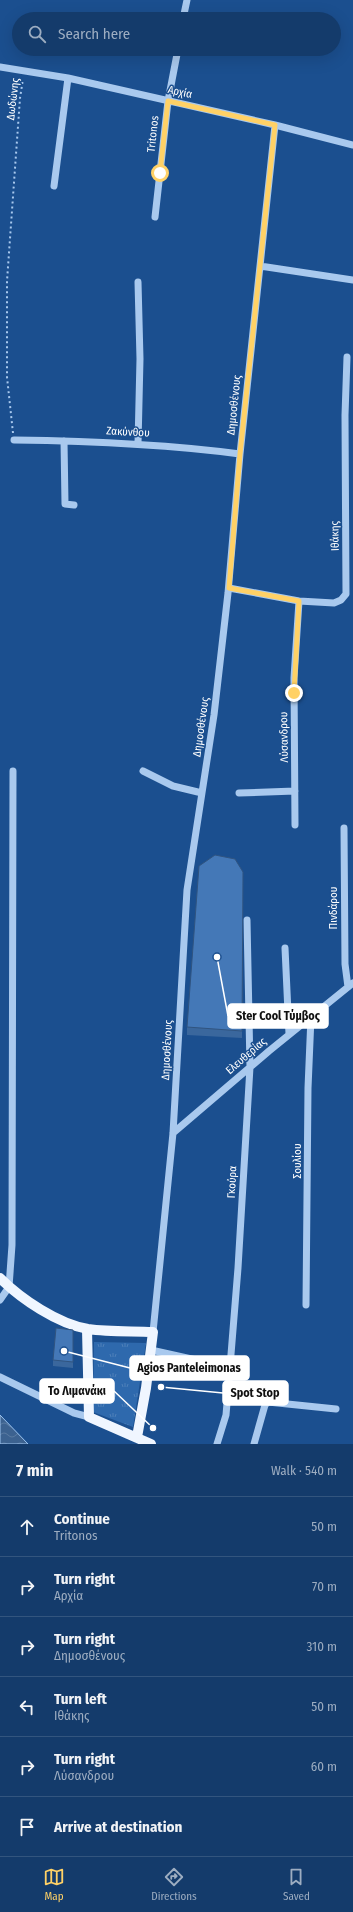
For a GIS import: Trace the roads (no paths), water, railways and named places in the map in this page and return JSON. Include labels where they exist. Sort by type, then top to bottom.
[{"type":"main road","points":[[0,1278],[9,1287],[63,1321],[87,1329],[153,1332],[146,1388],[137,1437]]},
{"type":"main road","points":[[87,1329],[88,1417],[151,1444]]},
{"type":"street","points":[[185,12],[187,0]]},
{"type":"street","name":"Tritonos","points":[[155,217],[168,101],[177,56]]},
{"type":"street","name":"Αρχία","points":[[0,67],[68,78],[353,144]]},
{"type":"street","points":[[54,186],[68,78]]},
{"type":"street","name":"Δημοσθένους","points":[[153,1332],[173,1133],[187,890],[214,715],[229,588],[240,454],[275,125]]},
{"type":"street","points":[[260,266],[353,280]]},
{"type":"street","points":[[138,282],[140,359],[138,444]]},
{"type":"street","name":"Ιθάκης","points":[[229,588],[299,601],[334,603],[341,600],[346,594],[345,415],[347,357]]},
{"type":"street","name":"Ζακύνθου","points":[[14,440],[191,447],[240,454]]},
{"type":"street","points":[[64,441],[65,504],[74,505]]},
{"type":"street","name":"Λύσανδρου","points":[[295,825],[294,678],[299,601]]},
{"type":"street","points":[[0,1300],[9,1287],[12,1245],[13,771]]},
{"type":"street","points":[[143,771],[173,786],[202,793]]},
{"type":"street","points":[[239,793],[295,791]]},
{"type":"street","name":"Πινδάρου","points":[[344,828],[345,964],[350,985]]},
{"type":"street","name":"Γκούρα","points":[[217,1444],[226,1415],[239,1260],[250,1067],[247,920]]},
{"type":"street","points":[[285,948],[289,1034]]},
{"type":"street","name":"Ελευθερίας","points":[[173,1133],[289,1034],[350,985]]},
{"type":"street","name":"Σουλίου","points":[[306,1305],[308,1088],[311,1017]]},
{"type":"street","points":[[151,1350],[214,1364]]},
{"type":"street","points":[[0,1377],[74,1413],[88,1417]]},
{"type":"street","points":[[254,1444],[265,1404],[268,1402],[336,1409]]},
{"type":"water","points":[[0,1415],[28,1444],[0,1444]]},
{"type":"place","name":"Ster Cool Τύμβος","points":[[217,957]]},
{"type":"place","name":"Agios Panteleimonas","points":[[64,1351]]},
{"type":"place","name":"Spot Stop","points":[[161,1387]]},
{"type":"place","name":"Το Λιμανάκι","points":[[153,1428]]}]
